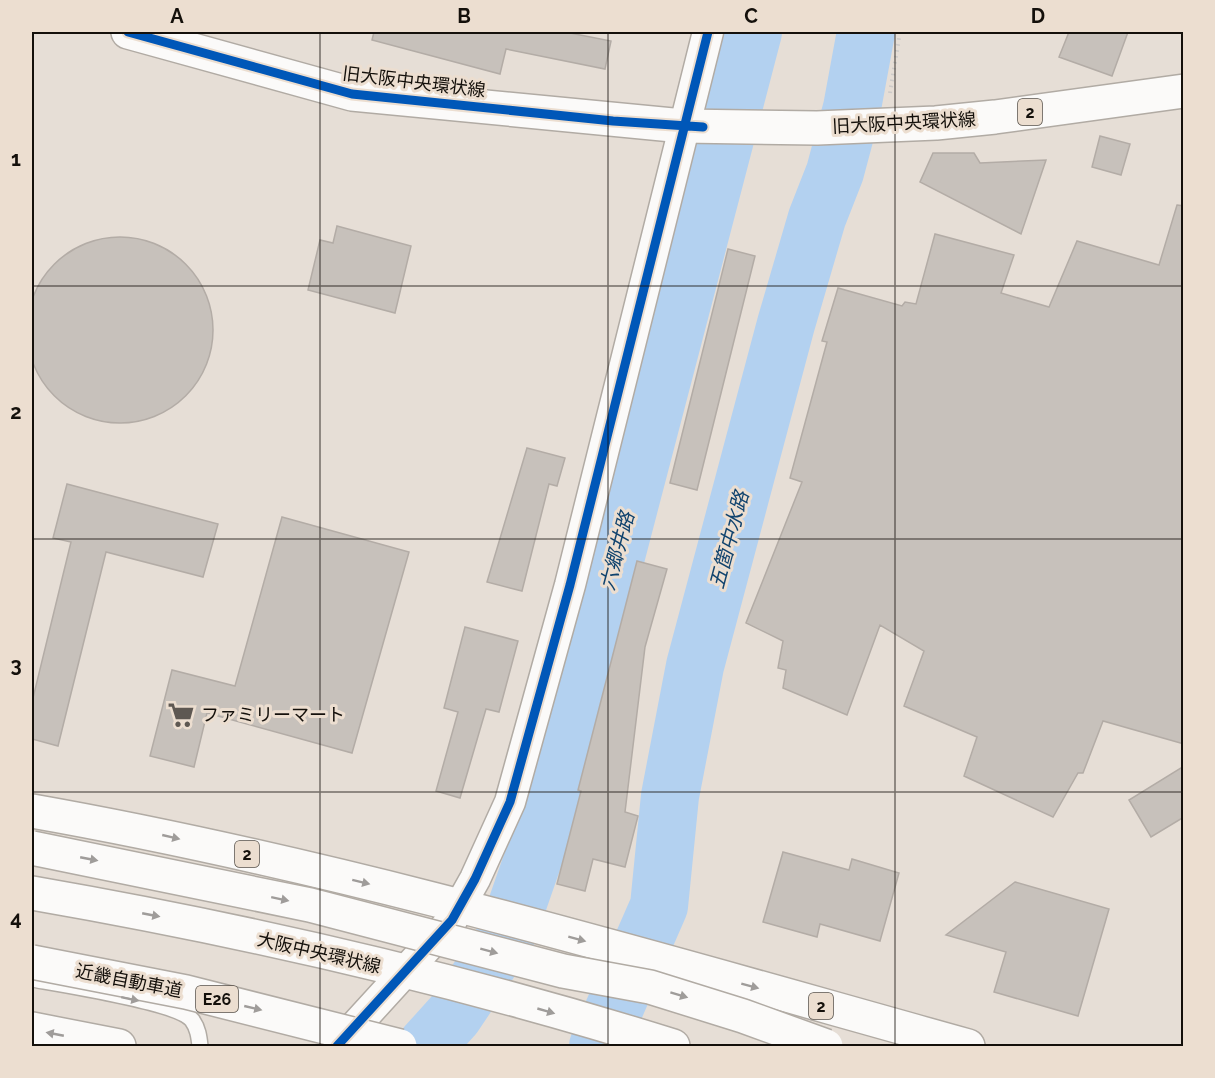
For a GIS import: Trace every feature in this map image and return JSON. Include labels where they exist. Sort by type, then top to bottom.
[{"type":"main road","name":"旧大阪中央環状線","points":[[128,32],[352,94],[693,126],[817,128],[882,113],[995,117],[1184,91]]},
{"type":"main road","name":"2","points":[[32,810],[250,855],[473,911],[968,1047]]},
{"type":"main road","points":[[32,848],[310,905],[562,971],[650,987],[743,1016],[826,1047]]},
{"type":"main road","name":"大阪中央環状線","points":[[32,893],[190,923],[403,972],[664,1044]]},
{"type":"main road","name":"近畿自動車道","points":[[32,962],[186,992],[400,1047]]},
{"type":"main road","points":[[32,1029],[119,1047]]},
{"type":"street","points":[[337,1047],[452,920],[473,911],[510,802],[693,126],[708,32]]},
{"type":"lane","points":[[32,979],[155,1004],[179,1012],[191,1019],[198,1032],[200,1047]]},
{"type":"path","points":[[882,113],[900,32]]},
{"type":"building","points":[[374,32],[565,32],[611,41],[605,69],[506,49],[500,74],[372,40]]},
{"type":"building","points":[[1069,32],[1128,32],[1112,76],[1059,57]]},
{"type":"building","points":[[1100,136],[1130,144],[1121,175],[1092,167]]},
{"type":"building","points":[[933,153],[974,153],[980,163],[1046,160],[1021,234],[920,182]]},
{"type":"building","points":[[1177,205],[1184,206],[1184,744],[1103,721],[1083,773],[1078,773],[1053,817],[964,776],[977,737],[904,706],[924,651],[880,625],[847,715],[783,688],[786,670],[778,668],[783,641],[746,623],[802,482],[790,478],[827,342],[822,341],[838,288],[902,306],[905,302],[916,304],[935,234],[1014,255],[1001,293],[1049,307],[1077,241],[1159,265]]},
{"type":"building","points":[[337,226],[411,246],[395,313],[308,290],[320,240],[333,243]]},
{"type":"building","points":[[120,237],[156,244],[186,264],[206,294],[213,330],[206,366],[186,396],[156,416],[120,423],[84,416],[54,396],[34,366],[27,330],[34,294],[54,264],[84,244]]},
{"type":"building","points":[[728,249],[755,256],[697,490],[670,483]]},
{"type":"building","points":[[527,448],[565,458],[557,486],[549,484],[522,591],[487,582]]},
{"type":"building","points":[[67,484],[218,524],[203,577],[106,552],[58,746],[32,739],[32,702],[71,542],[53,538]]},
{"type":"building","points":[[282,517],[409,552],[352,753],[207,713],[194,767],[150,756],[172,670],[235,686]]},
{"type":"building","points":[[637,561],[667,569],[645,647],[625,812],[638,816],[625,867],[593,859],[585,891],[557,884],[581,791],[578,790]]},
{"type":"building","points":[[465,627],[518,641],[499,712],[486,709],[460,798],[436,791],[458,712],[444,708]]},
{"type":"building","points":[[1184,766],[1184,817],[1151,837],[1129,800]]},
{"type":"building","points":[[783,852],[849,870],[852,859],[899,873],[880,941],[820,924],[817,937],[763,922]]},
{"type":"building","points":[[1015,882],[1109,909],[1078,1016],[994,992],[1006,952],[946,935]]},
{"type":"waterway","name":"六郷井路","points":[[426,1046],[454,1015],[506,937],[548,816],[753,32]]},
{"type":"waterway","name":"五箇中水路","points":[[598,1046],[659,906],[670,796],[695,666],[786,324],[817,218],[835,172],[852,108],[866,32]]},
{"type":"cycle path","points":[[128,32],[352,94],[613,121],[703,127]]},
{"type":"cycle path","points":[[337,1046],[452,920],[475,879],[510,802],[570,585],[708,32]]},
{"type":"place","name":"ファミリーマート","points":[[181,715]]}]
